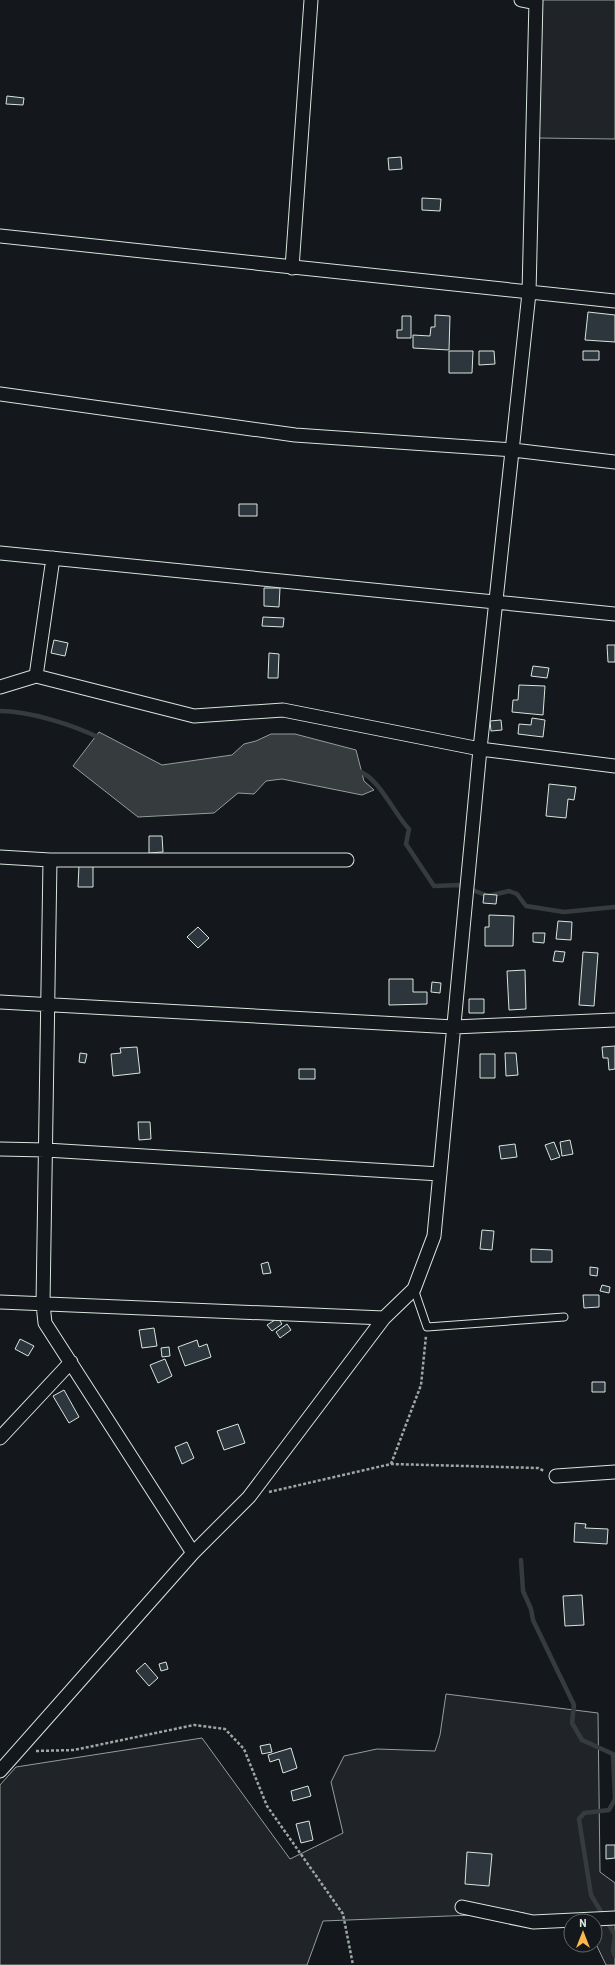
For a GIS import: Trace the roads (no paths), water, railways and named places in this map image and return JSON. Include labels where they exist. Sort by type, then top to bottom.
[{"type":"street","points":[[292,268],[311,0]]},
{"type":"street","points":[[0,1771],[193,1553],[250,1497],[384,1318],[414,1289],[434,1236],[480,749],[529,293],[536,2],[521,0]]},
{"type":"street","points":[[0,236],[615,301]]},
{"type":"street","points":[[0,394],[296,435],[513,450],[615,462]]},
{"type":"street","points":[[0,553],[615,614]]},
{"type":"street","points":[[36,676],[53,558]]},
{"type":"street","points":[[0,687],[36,676],[194,716],[283,710],[480,749],[615,766]]},
{"type":"street","points":[[0,857],[50,860],[347,860]]},
{"type":"street","points":[[50,860],[43,1304],[45,1323],[193,1553]]},
{"type":"street","points":[[0,1002],[454,1027],[615,1020]]},
{"type":"street","points":[[0,1149],[46,1150],[440,1174]]},
{"type":"street","points":[[0,1302],[384,1318]]},
{"type":"street","points":[[0,1438],[71,1362]]},
{"type":"street","points":[[556,1476],[615,1472]]},
{"type":"street","points":[[462,1907],[533,1922],[607,1918]]},
{"type":"lane","points":[[414,1289],[427,1328],[564,1316]]},
{"type":"waterway","points":[[0,711],[38,716],[77,728],[100,738]]},
{"type":"waterway","points":[[358,771],[373,780],[409,829],[406,844],[434,886],[460,885],[488,896],[509,891],[517,894],[526,906],[564,912],[615,907]]},
{"type":"waterway","points":[[521,1560],[523,1591],[531,1609],[533,1620],[574,1705],[572,1723],[582,1740],[613,1754],[615,1799],[609,1810],[584,1813],[579,1819],[591,1895],[615,1935],[613,1951],[615,1956]]}]
